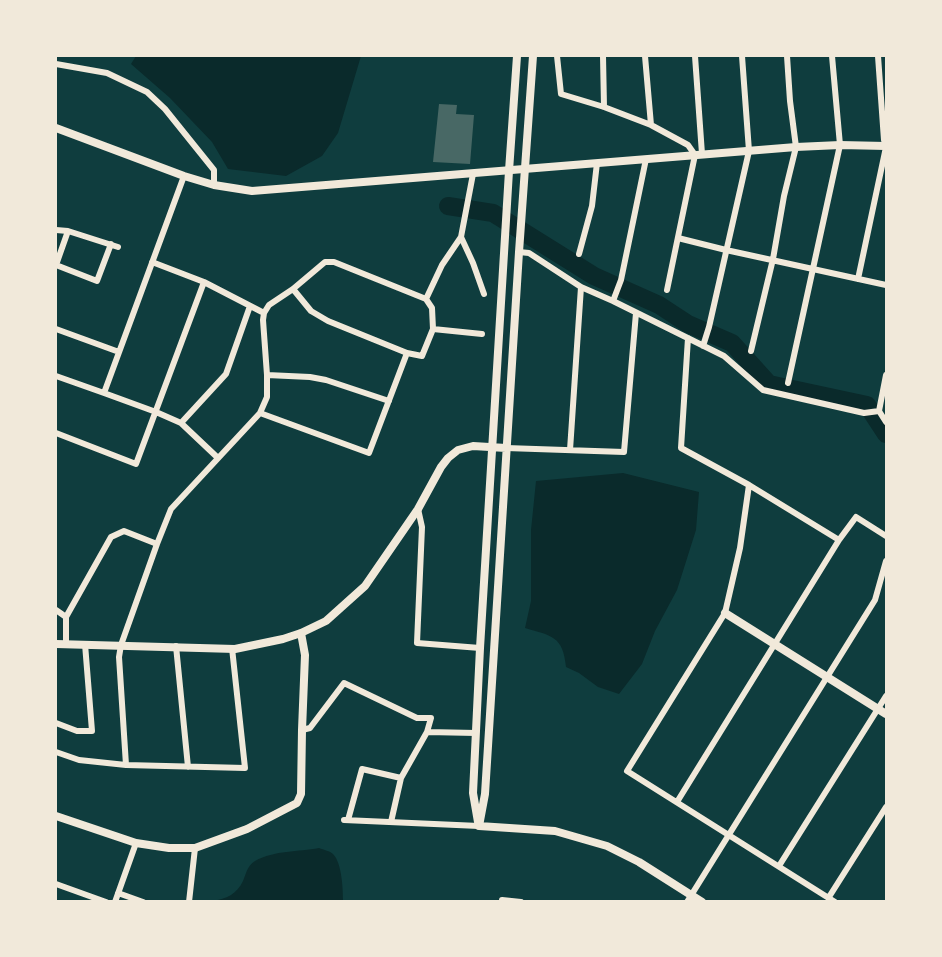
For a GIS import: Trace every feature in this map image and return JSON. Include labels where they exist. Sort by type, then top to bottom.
[{"type":"main road","points":[[56,128],[184,177],[252,191],[796,147],[886,146]]},
{"type":"street","points":[[479,826],[473,793],[480,648],[518,56]]},
{"type":"street","points":[[479,826],[486,794],[506,448],[533,56]]},
{"type":"street","points":[[557,56],[561,94],[651,125],[688,145],[699,155]]},
{"type":"street","points":[[603,56],[604,107]]},
{"type":"street","points":[[645,56],[651,125]]},
{"type":"street","points":[[667,290],[699,155],[695,56]]},
{"type":"street","points":[[703,346],[749,151],[742,56]]},
{"type":"street","points":[[751,351],[796,147],[787,56]]},
{"type":"street","points":[[788,383],[840,145],[832,56]]},
{"type":"street","points":[[858,279],[886,146],[878,56]]},
{"type":"street","points":[[56,64],[107,72],[147,92],[165,109],[214,170],[214,185]]},
{"type":"street","points":[[613,301],[621,280],[646,159]]},
{"type":"street","points":[[579,254],[592,206],[597,163]]},
{"type":"street","points":[[426,299],[442,265],[461,237],[473,174]]},
{"type":"street","points":[[104,393],[184,177]]},
{"type":"street","points":[[56,230],[68,231],[118,247]]},
{"type":"street","points":[[68,231],[56,265],[97,281],[111,244]]},
{"type":"street","points":[[461,237],[484,294]]},
{"type":"street","points":[[678,237],[726,250],[886,285]]},
{"type":"street","points":[[519,252],[529,253],[581,287],[724,356],[763,390],[864,413],[879,411]]},
{"type":"street","points":[[152,262],[204,282],[264,313]]},
{"type":"street","points":[[126,765],[119,657],[121,645],[171,509],[260,413],[267,397],[263,320],[269,305],[293,289],[324,262],[334,262],[426,299],[432,308],[433,329],[422,356],[407,353],[327,321],[311,310],[293,289]]},
{"type":"street","points":[[56,433],[136,464],[204,282]]},
{"type":"street","points":[[570,450],[581,287]]},
{"type":"street","points":[[181,423],[226,374],[250,306]]},
{"type":"street","points":[[56,644],[232,648],[283,639],[301,633],[326,621],[365,586],[418,509],[441,467],[458,450],[493,447],[624,452],[636,313]]},
{"type":"street","points":[[56,329],[119,351]]},
{"type":"street","points":[[433,329],[482,334]]},
{"type":"street","points":[[688,338],[681,448],[749,485],[839,540]]},
{"type":"street","points":[[260,413],[369,453],[407,353]]},
{"type":"street","points":[[267,375],[326,380],[389,401]]},
{"type":"street","points":[[886,375],[879,411],[886,422]]},
{"type":"street","points":[[56,378],[104,393],[181,423],[218,458]]},
{"type":"street","points":[[749,485],[740,548],[725,613],[627,771],[832,899],[886,807]]},
{"type":"street","points":[[418,509],[422,527],[417,643],[480,648]]},
{"type":"street","points":[[677,802],[839,540],[856,517],[886,536]]},
{"type":"street","points":[[66,644],[66,617],[111,537],[124,531],[157,544]]},
{"type":"street","points":[[689,898],[875,600],[883,585],[886,561]]},
{"type":"street","points":[[56,610],[66,617]]},
{"type":"street","points":[[725,613],[886,714]]},
{"type":"street","points":[[56,816],[136,843],[169,848],[195,848],[247,829],[297,802],[301,794],[305,655],[301,633]]},
{"type":"street","points":[[56,723],[77,730],[92,731],[86,644]]},
{"type":"street","points":[[176,646],[188,767]]},
{"type":"street","points":[[56,752],[79,760],[126,765],[245,768],[232,648]]},
{"type":"street","points":[[302,730],[310,728],[344,683],[417,718],[431,718],[427,732],[402,778],[391,822]]},
{"type":"street","points":[[779,866],[886,696]]},
{"type":"street","points":[[427,732],[476,733]]},
{"type":"street","points":[[402,778],[362,769],[346,820],[555,831],[607,846],[639,862],[689,898],[702,902]]},
{"type":"street","points":[[115,902],[136,843]]},
{"type":"street","points":[[189,902],[195,848]]},
{"type":"street","points":[[56,884],[106,902]]},
{"type":"street","points":[[118,893],[143,902]]},
{"type":"street","points":[[502,902],[502,900],[522,902]]},
{"type":"water","points":[[136,56],[361,56],[338,133],[322,156],[286,176],[228,169],[212,142],[170,98],[131,64]]},
{"type":"water","points":[[623,473],[699,492],[696,530],[677,590],[655,631],[642,664],[619,694],[598,687],[579,673],[566,667],[559,643],[549,636],[525,628],[531,601],[531,530],[536,481]]},
{"type":"water","points":[[319,848],[332,853],[336,858],[341,876],[343,901],[213,901],[234,893],[241,886],[252,863],[263,857]]},
{"type":"building","points":[[439,104],[457,105],[456,114],[474,115],[470,164],[433,162]]},
{"type":"waterway","points":[[448,206],[493,213],[594,276],[659,305],[688,324],[732,343],[769,384],[867,405],[886,434]]}]
